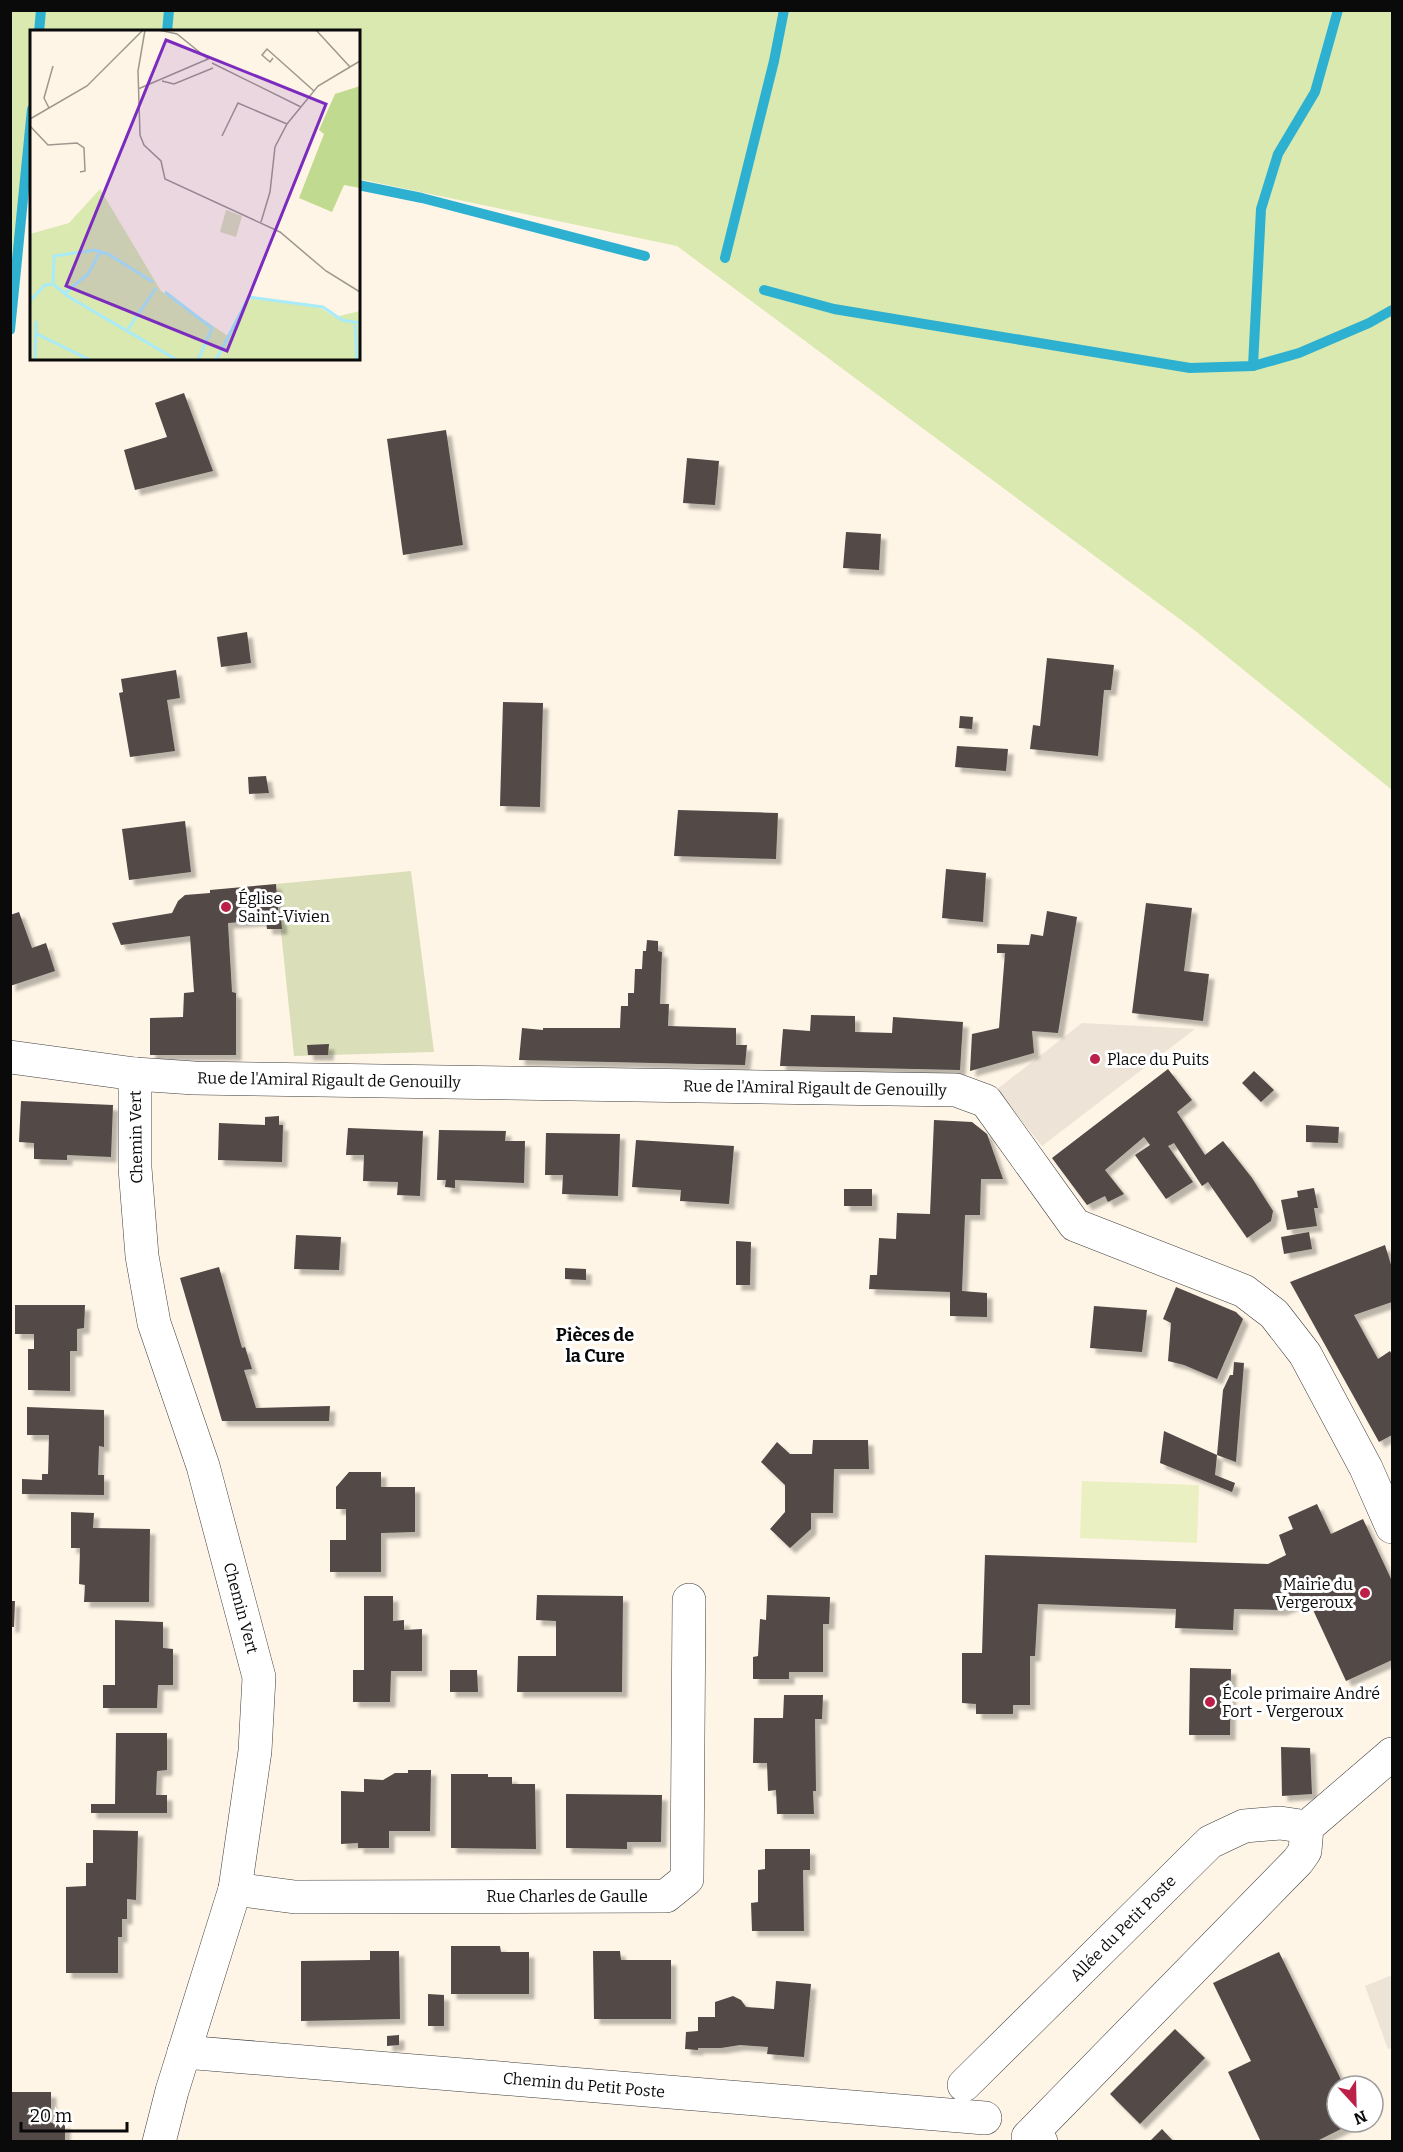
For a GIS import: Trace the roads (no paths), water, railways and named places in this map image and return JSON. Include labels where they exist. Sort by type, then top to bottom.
[{"type":"street","name":"Rue de l'Amiral Rigault de Genouilly","points":[[10,1057],[135,1074],[194,1078],[956,1090],[986,1101],[1075,1225],[1244,1291],[1274,1314],[1305,1354],[1365,1468],[1392,1527]]},
{"type":"street","name":"Chemin Vert","points":[[135,1074],[135,1168],[142,1256],[154,1323],[203,1466],[259,1677],[255,1751],[235,1889],[184,2052],[159,2142]]},
{"type":"street","name":"Rue Charles de Gaulle","points":[[235,1889],[295,1897],[666,1896],[687,1879],[689,1600]]},
{"type":"street","points":[[1035,2140],[1298,1861],[1305,1851],[1307,1827],[1392,1754]]},
{"type":"street","name":"Allée du Petit Poste","points":[[964,2085],[1210,1842],[1244,1826],[1280,1823],[1307,1827]]},
{"type":"street","name":"Chemin du Petit Poste","points":[[184,2052],[985,2118]]},
{"type":"waterway","points":[[39,30],[41,10]]},
{"type":"waterway","points":[[167,30],[169,10]]},
{"type":"waterway","points":[[725,258],[774,61],[784,10]]},
{"type":"waterway","points":[[1253,366],[1261,209],[1278,154],[1315,92],[1338,10]]},
{"type":"waterway","points":[[10,330],[30,129]]},
{"type":"waterway","points":[[360,185],[422,198],[645,256]]},
{"type":"waterway","points":[[764,290],[834,309],[1190,368],[1253,366],[1299,353],[1369,323],[1392,310]]},
{"type":"place","name":"Église Saint-Vivien","points":[[226,907]]},
{"type":"place","name":"Place du Puits","points":[[1095,1059]]},
{"type":"place","name":"Mairie du Vergeroux","points":[[1365,1593]]},
{"type":"place","name":"École primaire André Fort - Vergeroux","points":[[1210,1702]]},
{"type":"district","name":"Pièces de la Cure","points":[[595,1345]]}]
